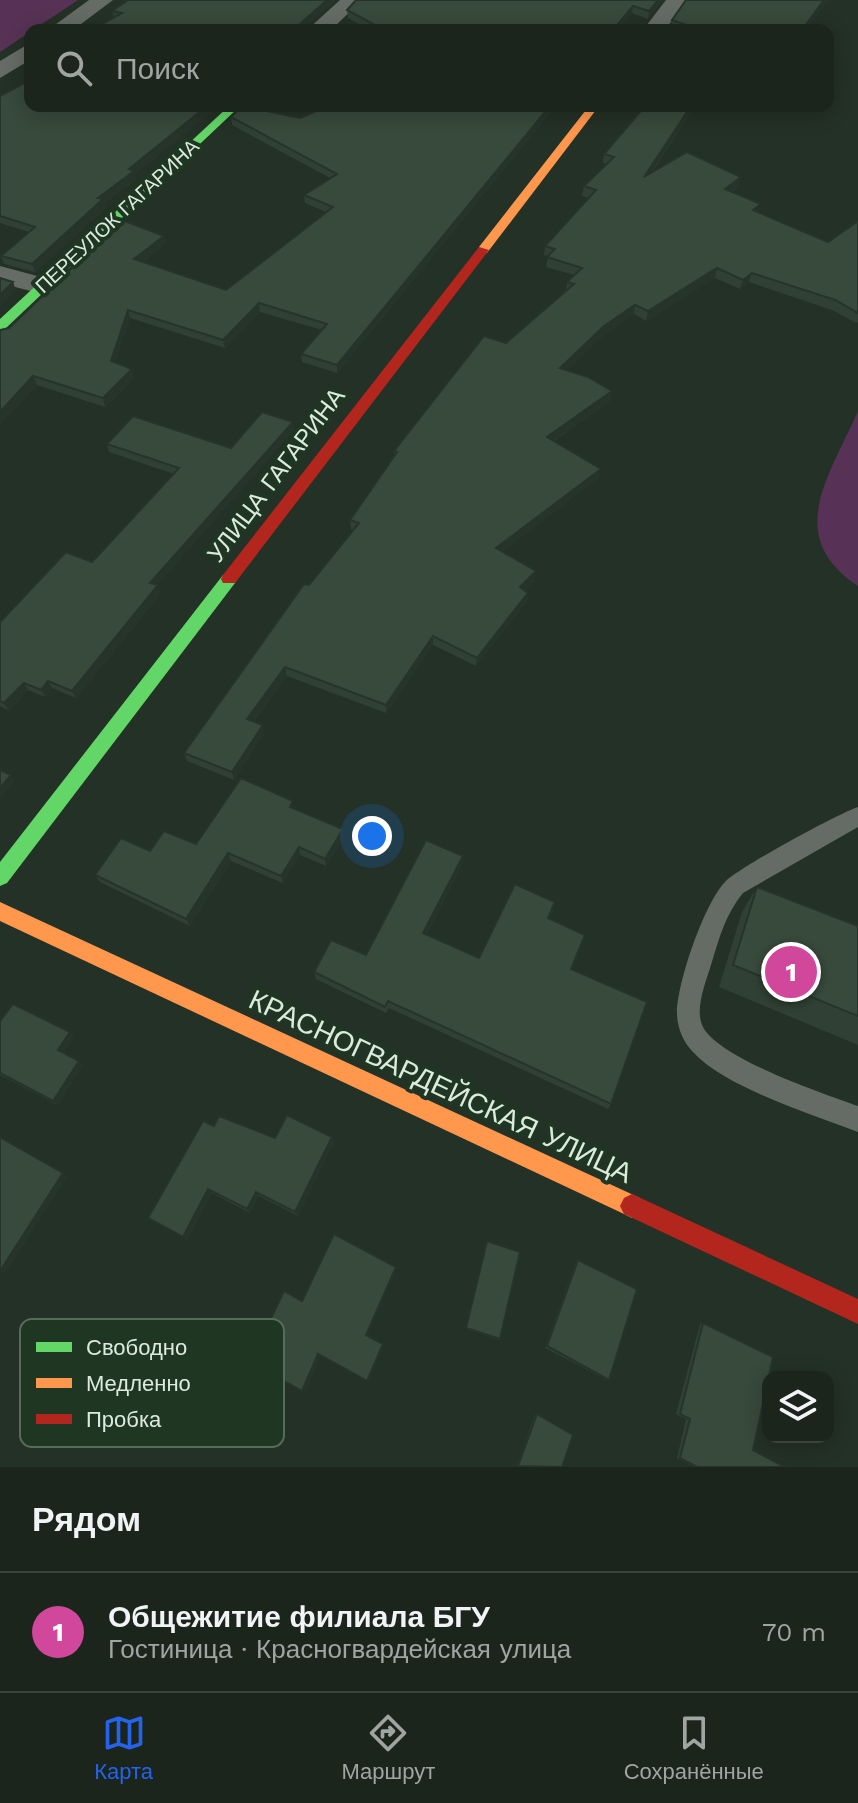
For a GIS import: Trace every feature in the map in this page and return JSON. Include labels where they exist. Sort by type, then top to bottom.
[{"type":"street","points":[[68,24],[103,0]]},
{"type":"street","points":[[325,24],[352,0]]},
{"type":"street","points":[[659,24],[677,0]]},
{"type":"street","points":[[0,71],[24,54]]},
{"type":"street","name":"ПЕРЕУЛОК ГАГАРИНА","points":[[0,326],[229,112]]},
{"type":"street","name":"УЛИЦА ГАГАРИНА","points":[[0,877],[589,112]]},
{"type":"street","points":[[0,274],[42,286]]},
{"type":"street","name":"КРАСНОГВАРДЕЙСКАЯ УЛИЦА","points":[[0,911],[858,1312]]},
{"type":"lane","points":[[858,816],[735,886],[714,915],[689,1003],[691,1029],[700,1046],[721,1061],[858,1119]]},
{"type":"shaded area","points":[[0,0],[78,0],[42,24],[24,24],[24,36],[0,52]]},
{"type":"shaded area","points":[[858,411],[858,586],[835,567],[822,546],[817,525],[819,503],[826,481]]},
{"type":"building","points":[[128,0],[327,0],[300,24],[103,24],[122,13],[112,11]]},
{"type":"building","points":[[356,0],[658,0],[649,11],[633,6],[618,24],[373,24],[347,10]]},
{"type":"building","points":[[686,0],[824,0],[806,24],[684,24],[672,20]]},
{"type":"building","points":[[24,83],[24,112],[200,112],[129,169],[134,171],[98,198],[103,199],[32,264],[1,256],[35,227],[0,216],[0,96]]},
{"type":"building","points":[[236,112],[272,112],[300,118],[314,112],[545,112],[337,365],[301,354],[327,324],[259,303],[223,340],[128,310],[111,361],[132,369],[103,398],[33,376],[0,412],[0,330],[9,328],[122,220],[164,236],[134,259],[226,290],[333,207],[304,195],[337,174],[231,117]]},
{"type":"building","points":[[640,112],[687,112],[644,177],[687,152],[741,177],[725,189],[761,204],[753,210],[828,242],[858,221],[858,313],[835,300],[752,273],[743,280],[717,268],[648,311],[635,305],[604,326],[560,368],[588,377],[612,391],[547,437],[601,469],[496,548],[536,571],[520,587],[528,593],[477,658],[433,636],[386,705],[285,667],[247,719],[263,725],[232,772],[184,753],[304,584],[309,585],[359,523],[350,520],[397,452],[394,451],[484,336],[506,343],[574,284],[567,282],[582,268],[547,257],[555,249],[545,246],[596,190],[584,186],[614,157],[604,154]]},
{"type":"building","points":[[0,278],[13,282],[0,295]]},
{"type":"building","points":[[262,412],[293,422],[150,583],[158,585],[72,691],[48,681],[41,690],[24,683],[4,703],[0,701],[0,622],[66,552],[92,562],[179,468],[107,444],[133,416],[231,448]]},
{"type":"building","points":[[0,770],[11,775],[0,788]]},
{"type":"building","points":[[241,778],[293,801],[290,807],[343,829],[325,859],[299,847],[281,876],[228,853],[186,919],[95,875],[121,838],[150,851],[164,831],[196,844]]},
{"type":"building","points":[[426,840],[463,856],[423,933],[479,958],[515,884],[555,902],[548,918],[585,935],[571,969],[647,1002],[611,1104],[388,1001],[385,1007],[314,972],[331,940],[366,955]]},
{"type":"building","points":[[757,887],[858,926],[858,1016],[733,965]]},
{"type":"building","points":[[13,1004],[70,1032],[58,1050],[79,1061],[53,1101],[0,1073],[0,1021]]},
{"type":"building","points":[[287,1115],[332,1137],[295,1212],[256,1192],[247,1209],[208,1189],[183,1237],[148,1218],[203,1121],[214,1126],[219,1116],[275,1138]]},
{"type":"building","points":[[0,1137],[63,1173],[0,1271]]},
{"type":"building","points":[[334,1234],[396,1267],[366,1335],[383,1344],[367,1381],[318,1354],[302,1391],[284,1381],[284,1319],[271,1319],[284,1291],[302,1301]]},
{"type":"building","points":[[487,1241],[520,1252],[500,1339],[466,1328]]},
{"type":"building","points":[[578,1260],[637,1289],[609,1380],[547,1346]]},
{"type":"building","points":[[703,1323],[773,1357],[770,1371],[762,1371],[762,1408],[753,1450],[785,1467],[697,1467],[680,1458],[690,1419],[680,1414]]},
{"type":"building","points":[[537,1414],[573,1435],[562,1467],[518,1466]]},
{"type":"traffic: fast","points":[[0,326],[229,112]]},
{"type":"traffic: fast","points":[[0,877],[229,579]]},
{"type":"traffic: slow","points":[[483,250],[589,112]]},
{"type":"traffic: slow","points":[[0,911],[632,1206]]},
{"type":"traffic: jam","points":[[229,579],[483,250]]},
{"type":"traffic: jam","points":[[632,1206],[858,1312]]},
{"type":"place","name":"Общежитие филиала БГУ","points":[[791,972]]}]
